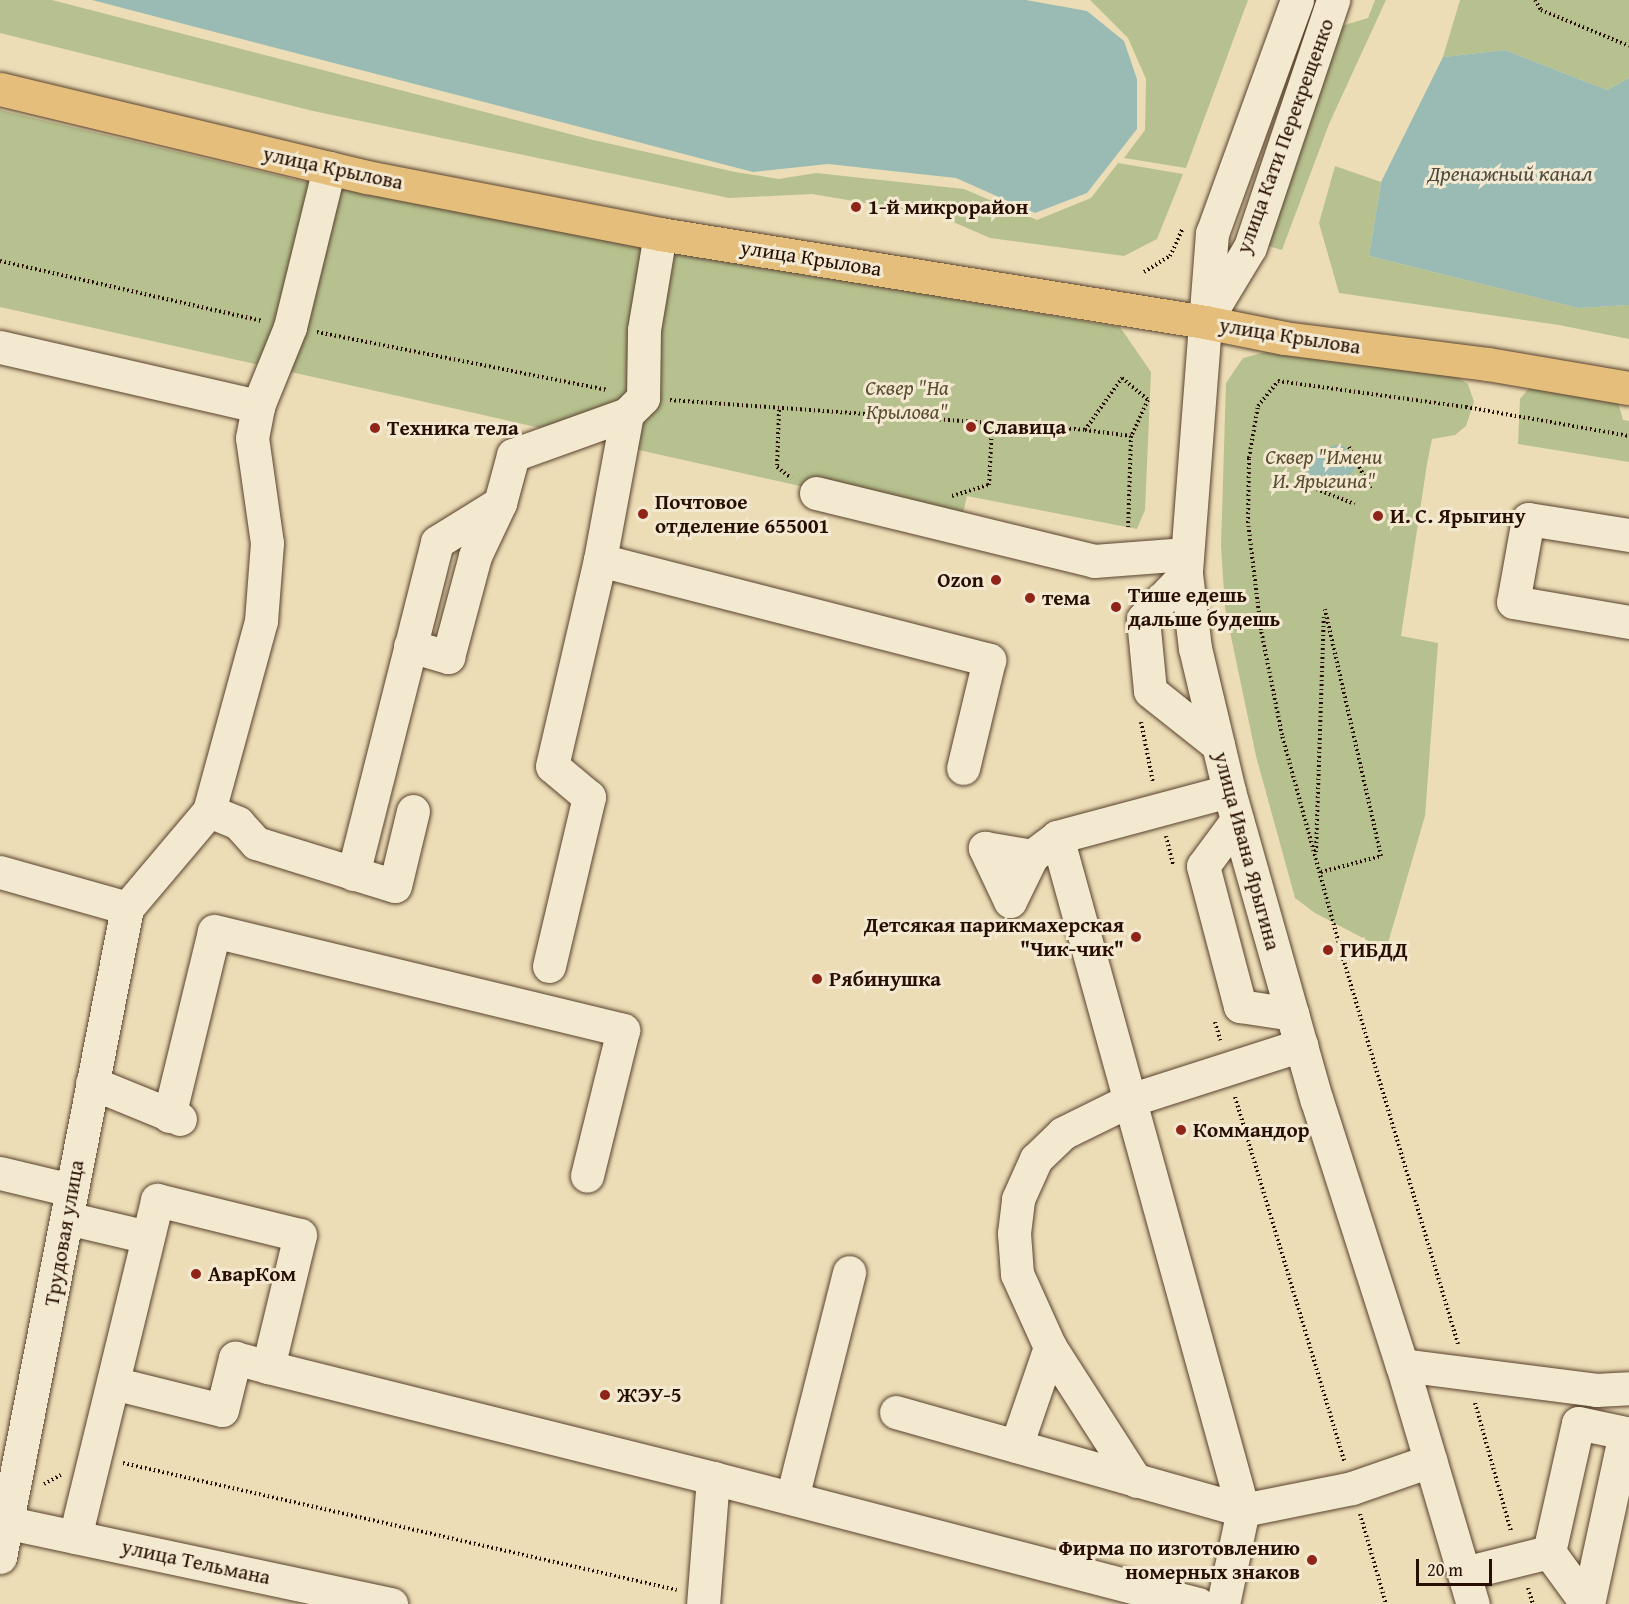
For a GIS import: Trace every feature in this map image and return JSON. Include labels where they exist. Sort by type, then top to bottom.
[{"type":"main road","name":"улица Крылова","points":[[0,89],[329,168],[660,234],[1205,322],[1284,339],[1488,364],[1629,388]]},
{"type":"street","name":"улица Кати Перекрещенко","points":[[1205,322],[1212,233],[1296,0]]},
{"type":"street","name":"улица Кати Перекрещенко","points":[[1205,322],[1250,247],[1333,0]]},
{"type":"street","points":[[0,872],[127,908],[209,811],[261,621],[267,543],[252,438],[258,406],[290,327],[329,168]]},
{"type":"street","points":[[549,966],[589,797],[552,766],[635,406],[644,330],[660,234]]},
{"type":"street","name":"улица Ивана Ярыгина","points":[[1205,322],[1186,564],[1195,648],[1233,806],[1301,1045],[1402,1365],[1473,1604]]},
{"type":"street","points":[[0,347],[258,406]]},
{"type":"street","points":[[353,874],[437,542],[500,503],[513,454],[635,406]]},
{"type":"street","points":[[816,493],[1094,561],[1186,564]]},
{"type":"street","points":[[1629,535],[1528,519],[1513,602],[1629,622]]},
{"type":"street","points":[[600,560],[989,660],[963,768]]},
{"type":"street","points":[[1186,564],[1143,619],[1150,691],[1218,745]]},
{"type":"street","points":[[1223,1604],[1244,1510],[1130,1100],[1045,847],[1233,806]]},
{"type":"street","points":[[1233,806],[1203,867],[1240,1006],[1292,1014]]},
{"type":"street","points":[[209,811],[238,823],[256,843],[395,886],[413,811]]},
{"type":"street","name":"Трудовая улица","points":[[0,1557],[4,1522],[16,1489],[127,908]]},
{"type":"street","points":[[92,1083],[175,1118],[214,931],[623,1030],[587,1176]]},
{"type":"street","points":[[1136,1481],[1050,1347],[1017,1274],[1014,1233],[1018,1199],[1036,1159],[1063,1133],[1130,1100],[1301,1045]]},
{"type":"street","points":[[0,1173],[148,1237]]},
{"type":"street","points":[[75,1536],[157,1200],[300,1235],[268,1367]]},
{"type":"street","points":[[792,1498],[849,1272]]},
{"type":"street","points":[[1016,1446],[1050,1347]]},
{"type":"street","points":[[113,1383],[222,1410],[235,1358],[792,1498],[1198,1604]]},
{"type":"street","points":[[1402,1365],[1596,1390],[1629,1388]]},
{"type":"street","points":[[896,1412],[1244,1510],[1352,1488],[1430,1461]]},
{"type":"street","points":[[1578,1423],[1625,1434],[1588,1604],[1534,1555],[1578,1423]]},
{"type":"street","points":[[703,1600],[713,1478]]},
{"type":"street","name":"улица Тельмана","points":[[4,1522],[390,1604]]},
{"type":"street","points":[[1464,1573],[1534,1555]]},
{"type":"path","points":[[1535,0],[1541,10],[1629,46]]},
{"type":"path","points":[[0,261],[635,406],[1085,430],[1131,436]]},
{"type":"path","points":[[1085,430],[1122,378]]},
{"type":"path","points":[[1533,1604],[1534,1555],[1467,1375],[1359,1015],[1282,735],[1261,630],[1248,523],[1249,458],[1258,406],[1278,381],[1629,436]]},
{"type":"path","points":[[1349,447],[1371,490]]},
{"type":"path","points":[[1308,486],[1355,504]]},
{"type":"path","points":[[1316,856],[1324,609],[1381,856],[1321,872]]},
{"type":"path","points":[[16,1489],[29,1493],[95,1456],[703,1600]]},
{"type":"green space","points":[[0,0],[52,0],[589,139],[735,172],[779,179],[816,173],[964,189],[1037,220],[1091,198],[1118,163],[1183,174],[1157,239],[1124,256],[990,238],[937,215],[812,194],[729,198],[313,111],[0,33]]},
{"type":"green space","points":[[1090,0],[1248,0],[1186,168],[1124,158],[1145,130],[1146,79],[1128,38]]},
{"type":"green space","points":[[1375,0],[1386,0],[1329,124],[1282,250],[1262,244],[1338,27],[1368,18]]},
{"type":"green space","points":[[1460,0],[1629,0],[1629,78],[1607,90],[1505,50],[1443,57]]},
{"type":"green space","name":"Сквер \"На Крылова\"","points":[[0,110],[301,181],[677,252],[1120,327],[1151,372],[1145,510],[1137,529],[967,496],[961,522],[0,307]]},
{"type":"green space","points":[[1335,166],[1381,182],[1369,256],[1578,308],[1629,305],[1629,339],[1559,325],[1339,293],[1319,223]]},
{"type":"green space","name":"Сквер \"Имени И. Ярыгина\"","points":[[1266,352],[1457,377],[1468,384],[1474,402],[1466,426],[1455,435],[1432,439],[1427,464],[1401,636],[1438,643],[1425,816],[1386,950],[1315,913],[1295,898],[1256,756],[1225,608],[1221,546],[1226,383],[1243,358]]},
{"type":"green space","points":[[1530,387],[1618,402],[1623,420],[1629,421],[1629,462],[1518,444],[1520,399]]},
{"type":"water","points":[[92,0],[1026,0],[1087,11],[1124,41],[1137,79],[1137,129],[1087,193],[1035,213],[956,178],[828,164],[753,172]]},
{"type":"water","name":"Дренажный канал","points":[[1505,50],[1607,90],[1629,78],[1629,305],[1578,308],[1369,256],[1381,182],[1443,57]]},
{"type":"water","points":[[1335,445],[1344,446],[1355,469],[1335,490],[1307,480],[1310,462],[1316,454]]},
{"type":"place","name":"1-й микрорайон","points":[[856,207]]},
{"type":"place","name":"Славица","points":[[971,427]]},
{"type":"place","name":"Техника тела","points":[[375,428]]},
{"type":"place","name":"Почтовое отделение 655001","points":[[643,514]]},
{"type":"place","name":"И. С. Ярыгину","points":[[1378,516]]},
{"type":"place","name":"Ozon","points":[[996,580]]},
{"type":"place","name":"тема","points":[[1030,598]]},
{"type":"place","name":"Тише едешь дальше будешь","points":[[1116,607]]},
{"type":"place","name":"Детсякая парикмахерская \"Чик-чик\"","points":[[1136,937]]},
{"type":"place","name":"ГИБДД","points":[[1328,950]]},
{"type":"place","name":"Рябинушка","points":[[817,979]]},
{"type":"place","name":"Коммандор","points":[[1181,1130]]},
{"type":"place","name":"АварКом","points":[[196,1274]]},
{"type":"place","name":"ЖЭУ-5","points":[[605,1395]]},
{"type":"place","name":"Фирма по изготовлению номерных знаков","points":[[1312,1560]]}]
